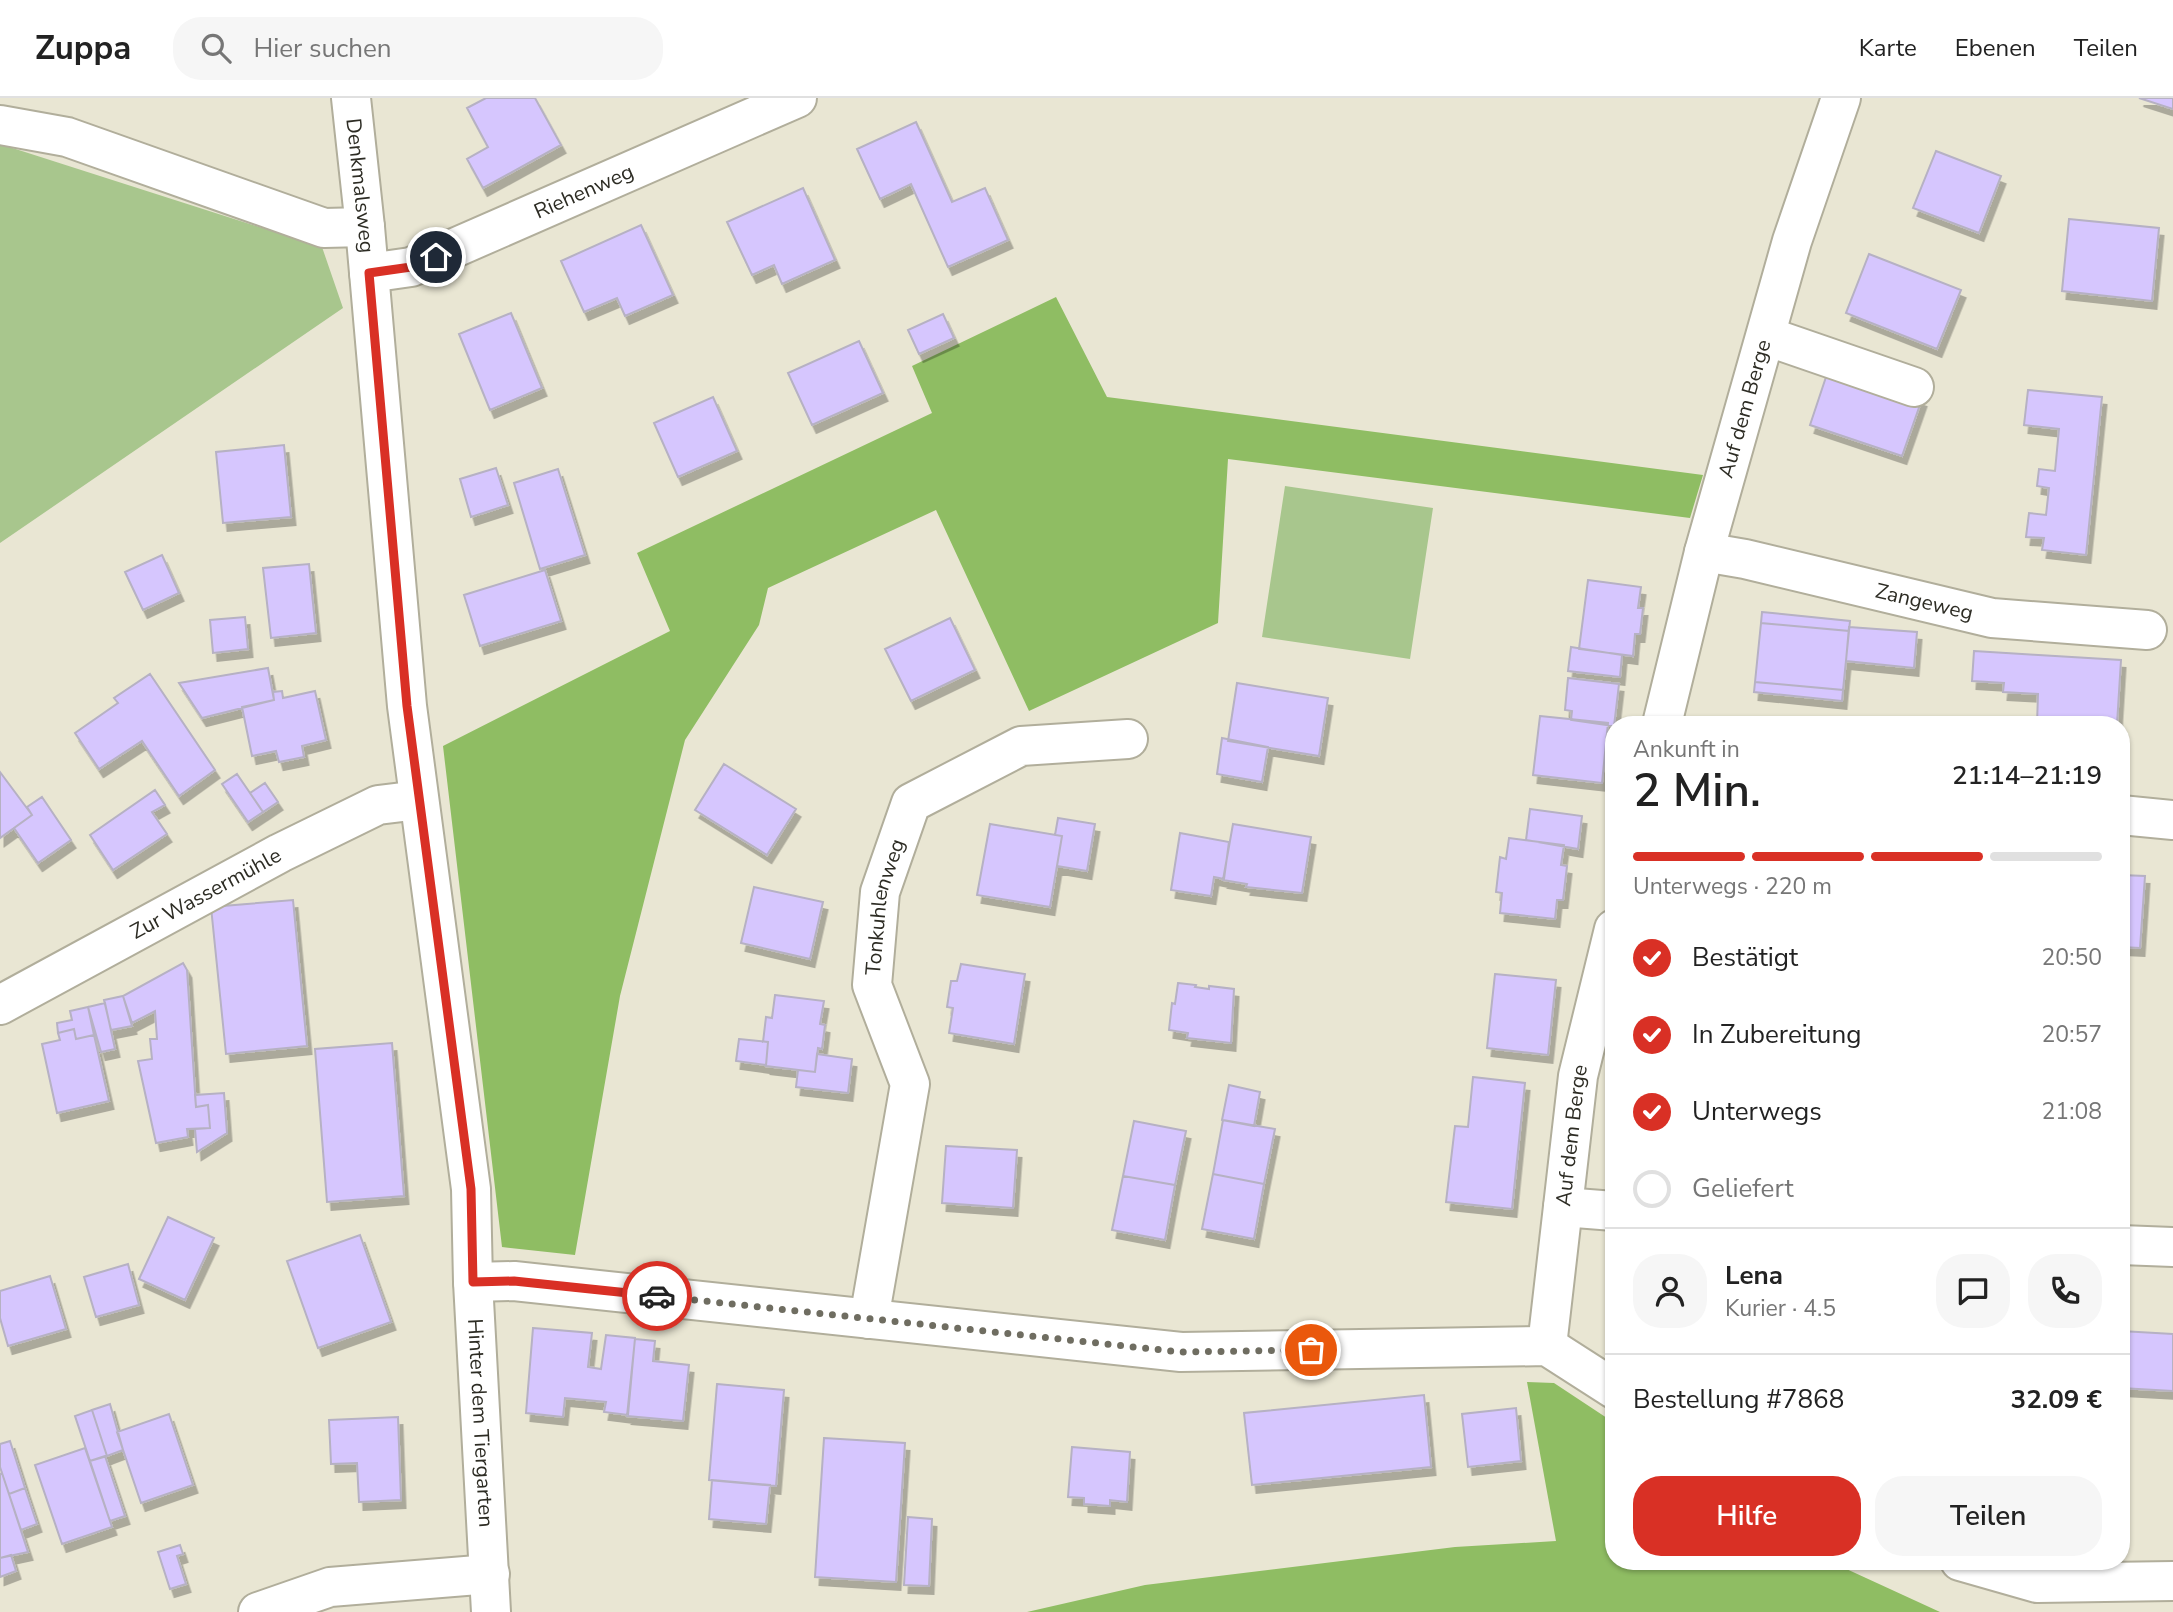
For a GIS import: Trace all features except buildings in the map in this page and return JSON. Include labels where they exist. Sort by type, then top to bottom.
[{"type":"street","name":"Denkmalsweg","points":[[351,98],[369,273]]},
{"type":"street","name":"Riehenweg","points":[[369,273],[411,267],[797,98]]},
{"type":"street","name":"Auf dem Berge","points":[[1664,716],[1704,552],[1792,242],[1842,98]]},
{"type":"street","points":[[0,125],[67,137],[324,228],[365,226]]},
{"type":"street","name":"Hinter dem Tiergarten","points":[[369,273],[407,706],[471,1189],[473,1282],[491,1612]]},
{"type":"street","points":[[1766,336],[1914,387]]},
{"type":"street","name":"Zangeweg","points":[[1704,552],[1745,559],[1992,618],[2147,630]]},
{"type":"street","name":"Tonkuhlenweg","points":[[869,1318],[910,1084],[872,985],[873,972],[880,892],[911,803],[1021,746],[1128,739]]},
{"type":"street","name":"Zur Wassermühle","points":[[0,1005],[280,853],[378,805],[419,800]]},
{"type":"street","points":[[2130,816],[2173,820]]},
{"type":"street","name":"Auf dem Berge","points":[[1546,1346],[1578,1076],[1605,966]]},
{"type":"street","points":[[1563,1207],[1605,1210]]},
{"type":"street","points":[[2130,1245],[2173,1247]]},
{"type":"street","points":[[473,1282],[514,1281],[1181,1352],[1546,1346],[1605,1383]]},
{"type":"street","points":[[1992,1570],[2037,1583],[2173,1581]]},
{"type":"street","points":[[258,1612],[330,1587],[490,1574]]},
{"type":"green space","points":[[0,144],[322,247],[343,308],[0,543]]},
{"type":"green space","points":[[1056,297],[1107,397],[1703,475],[1690,518],[1228,459],[1218,623],[1029,711],[936,510],[768,588],[759,625],[685,740],[620,996],[575,1255],[502,1247],[443,746],[670,631],[637,553],[932,413],[912,366]]},
{"type":"green space","points":[[1285,486],[1433,508],[1410,659],[1262,637]]},
{"type":"green space","points":[[1527,1382],[1554,1383],[1605,1417],[1605,1570],[1849,1570],[1940,1612],[1027,1612],[1145,1585],[1455,1547],[1556,1541]]},
{"type":"way so far","points":[[657,1296],[1181,1352],[1311,1350]]},
{"type":"route","points":[[436,257],[411,267],[369,273],[407,706],[471,1189],[473,1282],[514,1281],[657,1296]]}]
